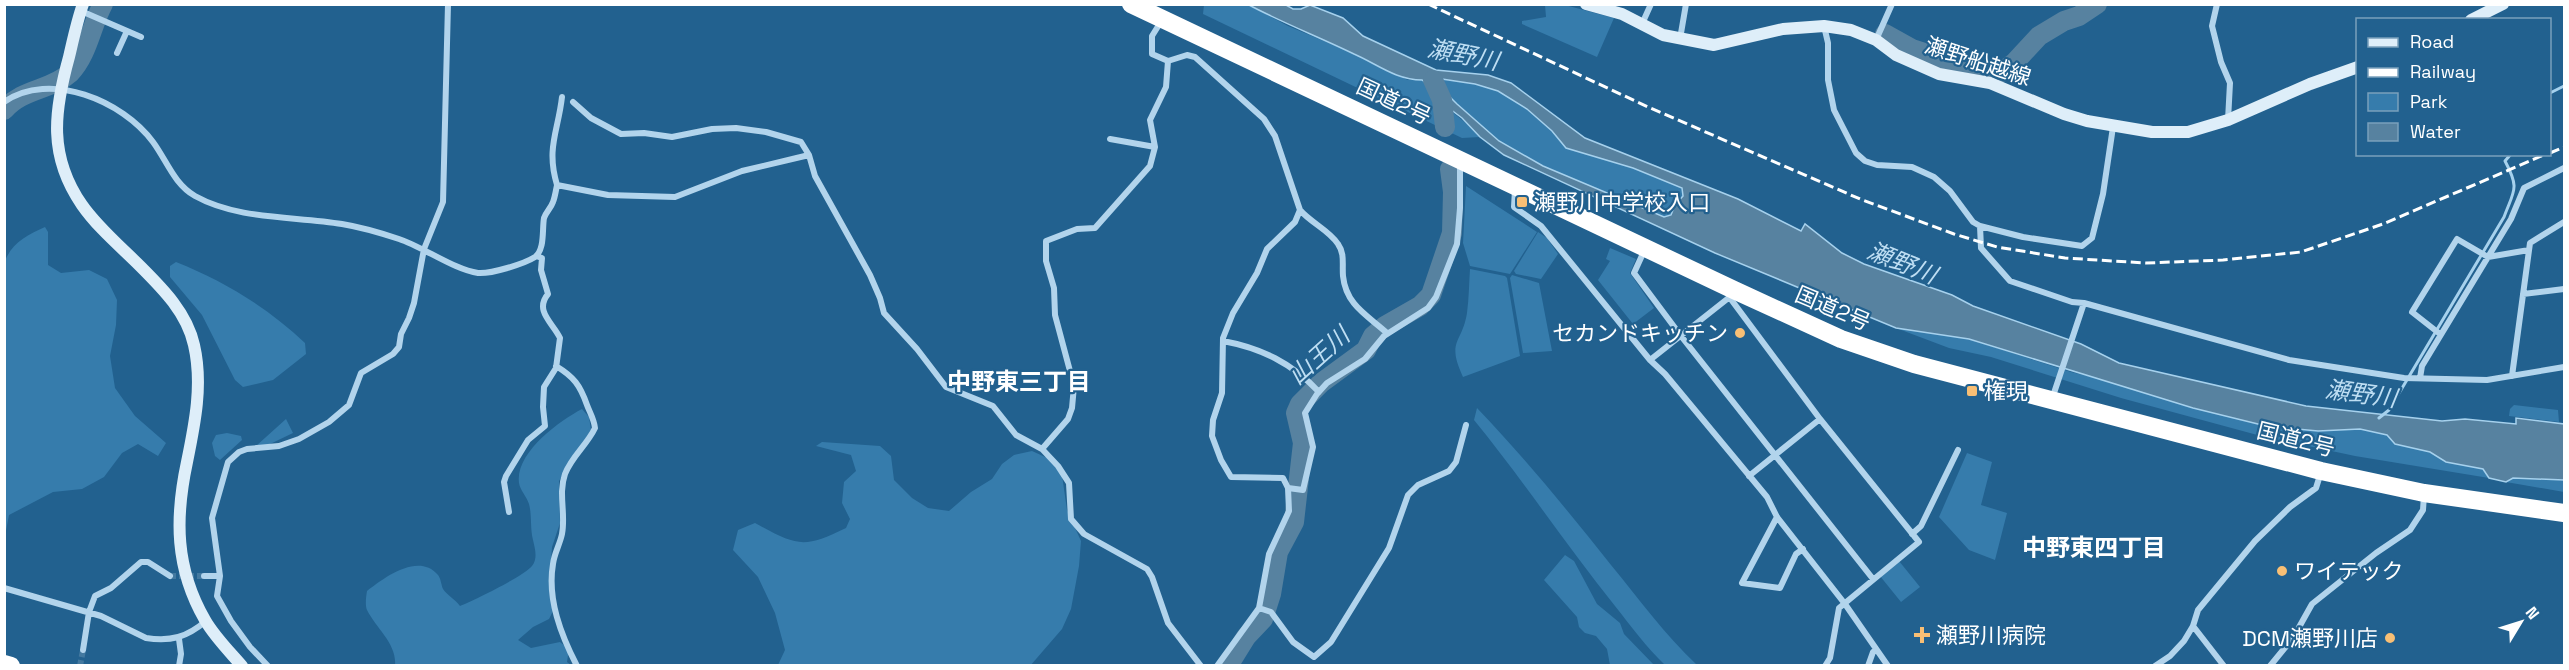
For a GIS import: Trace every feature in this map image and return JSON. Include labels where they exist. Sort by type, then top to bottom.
[{"type":"highway","name":"国道2号","points":[[1131,4],[1461,159],[1732,294],[1858,346],[1914,364],[2321,471],[2424,493],[2565,513]]},
{"type":"highway","points":[[4,663],[11,666]]},
{"type":"main road","name":"瀬野船越線","points":[[1586,4],[1622,14],[1663,35],[1714,45],[1782,29],[1824,26],[1851,30],[1876,40],[1896,55],[1939,74],[1990,83],[2064,114],[2113,127],[2152,132],[2188,132],[2228,120],[2310,84],[2356,68]]},
{"type":"main road","points":[[2475,18],[2503,4]]},
{"type":"main road","points":[[82,8],[60,89],[56,119],[59,157],[76,196],[105,233],[162,288],[182,316],[194,342],[199,395],[183,483],[179,537],[182,568],[206,621],[242,666]]},
{"type":"street","points":[[268,666],[250,647],[227,615],[217,596],[219,576],[212,518],[228,462],[239,452],[279,446],[299,439],[329,422],[346,408],[361,373],[393,354],[399,347],[401,334],[410,318],[414,303],[424,249],[443,202],[448,4]]},
{"type":"street","points":[[1642,24],[1650,4]]},
{"type":"street","points":[[1680,39],[1686,4]]},
{"type":"street","points":[[1876,40],[1892,4]]},
{"type":"street","points":[[2217,4],[2212,26],[2221,62],[2230,83],[2228,120]]},
{"type":"street","points":[[82,8],[141,37]]},
{"type":"street","points":[[1162,19],[1152,36],[1152,54],[1168,62],[1187,55],[1195,57],[1264,119],[1275,136],[1300,210],[1317,227],[1328,232],[1343,253],[1343,276],[1348,298],[1387,333]]},
{"type":"street","points":[[1824,26],[1828,43],[1828,81],[1834,110],[1856,153],[1865,161],[1877,165],[1912,167],[1934,177],[1950,191],[1973,222],[1980,226],[2023,237],[2082,246],[2092,238],[2103,194],[2113,127]]},
{"type":"street","points":[[117,53],[126,31]]},
{"type":"street","points":[[1042,449],[1068,419],[1072,408],[1074,386],[1055,315],[1054,288],[1046,261],[1046,242],[1077,229],[1095,228],[1122,196],[1145,174],[1155,147],[1150,120],[1167,87],[1168,62]]},
{"type":"street","points":[[4,102],[16,94],[60,89],[107,104],[136,124],[153,142],[178,182],[196,196],[239,211],[342,224],[399,239],[479,273],[507,268],[536,256],[542,258],[541,270],[548,294],[545,298],[545,317],[560,338],[556,366],[544,387],[545,426],[528,440],[506,476],[505,491],[509,512]]},
{"type":"street","points":[[536,256],[544,231],[546,214],[552,204],[557,185],[551,146],[562,97]]},
{"type":"street","points":[[573,102],[591,118],[621,134],[672,136],[712,129],[736,128],[766,132],[801,142],[809,155],[815,176],[870,275],[884,313],[917,349],[945,387],[993,406],[1016,435],[1042,449],[1064,473],[1069,483],[1071,519],[1084,534],[1147,569],[1168,623],[1201,666]]},
{"type":"street","points":[[1110,139],[1155,147]]},
{"type":"street","points":[[557,185],[599,194],[675,197],[742,171],[809,155]]},
{"type":"street","points":[[1288,489],[1302,490],[1313,447],[1305,413],[1318,391],[1365,359],[1387,333],[1418,316],[1436,297],[1457,244],[1461,159]]},
{"type":"street","points":[[2418,378],[2440,334],[2511,219],[2524,188],[2565,168]]},
{"type":"street","points":[[1516,186],[1514,207],[1541,226],[1650,360],[1665,374],[1767,497],[1777,518],[1845,604],[1888,666]]},
{"type":"street","points":[[1217,666],[1260,608],[1269,554],[1289,511],[1288,489],[1283,478],[1231,477],[1218,453],[1212,428],[1222,393],[1223,341],[1233,313],[1257,273],[1267,249],[1294,222],[1300,210]]},
{"type":"street","points":[[2512,376],[2530,243],[2565,222]]},
{"type":"street","points":[[1980,226],[1981,248],[2010,281],[2072,302],[2084,303],[2289,360],[2404,378],[2487,380],[2565,367]]},
{"type":"street","points":[[2440,334],[2412,312],[2457,239],[2488,257],[2529,250]]},
{"type":"street","points":[[1645,249],[1634,273],[1873,579]]},
{"type":"street","points":[[2523,294],[2565,289]]},
{"type":"street","points":[[1650,360],[1732,294],[1820,419],[1919,542],[1839,608],[1830,658],[1825,666]]},
{"type":"street","points":[[2051,400],[2084,303]]},
{"type":"street","points":[[1223,341],[1247,345],[1278,358],[1294,368],[1318,391]]},
{"type":"street","points":[[556,366],[568,373],[580,386],[595,428],[578,450],[565,474],[562,493],[562,533],[552,567],[552,597],[577,666]]},
{"type":"street","points":[[1749,476],[1820,419]]},
{"type":"street","points":[[1260,608],[1271,612],[1293,642],[1314,657],[1331,642],[1389,548],[1408,495],[1418,485],[1449,471],[1456,462],[1466,424]]},
{"type":"street","points":[[1912,534],[1921,526],[1958,450]]},
{"type":"street","points":[[2155,666],[2170,656],[2184,641],[2193,626],[2198,610],[2255,541],[2290,507],[2316,488],[2321,471]]},
{"type":"street","points":[[2270,666],[2293,638],[2312,604],[2376,553],[2410,530],[2423,510],[2424,493]]},
{"type":"street","points":[[1777,518],[1742,583],[1780,588],[1796,554],[1803,549]]},
{"type":"street","points":[[83,650],[88,612],[95,596],[111,588],[141,562],[148,562],[170,576]]},
{"type":"street","points":[[204,576],[219,576]]},
{"type":"street","points":[[4,588],[38,600],[88,612],[146,638],[179,639],[192,633],[206,621]]},
{"type":"street","points":[[2193,626],[2224,666]]},
{"type":"street","points":[[179,639],[181,654],[179,666]]},
{"type":"street","points":[[1868,666],[1876,650]]},
{"type":"green space","points":[[1204,5],[1249,5],[1288,26],[1355,54],[1382,69],[1408,80],[1422,80],[1438,100],[1480,137],[1462,138],[1203,14]]},
{"type":"green space","points":[[1545,5],[1565,5],[1614,18],[1597,57],[1522,24],[1522,21],[1546,17]]},
{"type":"green space","points":[[1435,77],[1475,84],[1498,91],[1528,109],[1552,131],[1566,148],[1633,168],[1683,188],[1683,196],[1675,205],[1671,215],[1664,217],[1543,166],[1499,141],[1438,85]]},
{"type":"green space","points":[[1466,186],[1537,232],[1510,274],[1470,266],[1463,243]]},
{"type":"green space","points":[[45,227],[48,232],[48,265],[61,273],[89,270],[107,279],[117,300],[116,325],[110,356],[115,388],[135,416],[166,443],[158,456],[138,444],[122,453],[104,477],[82,489],[53,492],[9,515],[5,536],[5,261],[21,240]]},
{"type":"green space","points":[[1538,232],[1547,238],[1558,254],[1541,279],[1516,274],[1514,271]]},
{"type":"green space","points":[[1610,248],[1636,259],[1630,273],[1654,308],[1633,324],[1598,280],[1610,261],[1606,259]]},
{"type":"green space","points":[[176,262],[245,296],[261,307],[305,343],[306,354],[273,380],[243,387],[235,380],[202,315],[170,277],[170,266]]},
{"type":"green space","points":[[1470,269],[1507,278],[1520,356],[1463,377],[1455,349],[1467,313]]},
{"type":"green space","points":[[1512,275],[1539,283],[1552,351],[1523,353],[1510,278]]},
{"type":"green space","points":[[1896,328],[1969,339],[2071,372],[2318,431],[2360,429],[2387,435],[2395,444],[2430,452],[2446,462],[2483,469],[2489,478],[2355,456],[2261,436],[2121,398],[1991,357],[1949,348]]},
{"type":"green space","points":[[2514,405],[2558,410],[2559,422],[2509,416],[2510,409]]},
{"type":"green space","points":[[1477,408],[1546,485],[1663,629],[1697,665],[1665,665],[1645,644],[1474,420]]},
{"type":"green space","points":[[582,409],[589,417],[591,430],[559,481],[560,523],[552,547],[550,574],[556,605],[549,619],[533,627],[518,640],[531,648],[560,642],[569,649],[567,662],[571,665],[395,665],[393,650],[367,610],[367,591],[392,574],[421,566],[438,575],[443,589],[460,606],[498,588],[532,566],[536,553],[530,508],[519,483],[520,472],[524,460],[540,439],[562,421]]},
{"type":"green space","points":[[286,419],[293,433],[268,445],[256,446]]},
{"type":"green space","points":[[227,433],[241,436],[242,440],[220,460],[215,456],[212,443],[216,435]]},
{"type":"green space","points":[[822,442],[880,446],[891,456],[894,480],[912,498],[928,508],[949,511],[971,492],[992,479],[1002,464],[1014,455],[1032,451],[1054,461],[1062,475],[1067,510],[1081,541],[1079,566],[1071,609],[1062,629],[1030,666],[778,665],[785,650],[775,613],[758,577],[733,550],[738,530],[755,523],[781,536],[800,542],[820,539],[846,528],[850,519],[842,503],[844,482],[856,471],[851,455],[816,446]]},
{"type":"green space","points":[[1967,453],[1992,462],[1981,505],[2007,513],[1995,560],[1969,550],[1939,517]]},
{"type":"green space","points":[[2513,478],[2564,480],[2564,492],[2506,482]]},
{"type":"green space","points":[[1565,555],[1574,561],[1597,604],[1620,623],[1624,634],[1654,665],[1610,665],[1607,649],[1596,636],[1585,633],[1579,627],[1577,617],[1544,580]]},
{"type":"green space","points":[[1899,561],[1920,587],[1901,602],[1880,576]]},
{"type":"water","name":"瀬野川","points":[[1249,5],[1286,5],[1293,9],[1301,9],[1310,5],[1343,18],[1363,36],[1436,70],[1488,75],[1511,83],[1585,138],[1738,199],[1801,231],[1805,224],[1842,253],[1864,264],[2081,344],[2119,363],[2306,406],[2442,421],[2465,419],[2516,424],[2516,418],[2564,424],[2564,480],[2513,478],[2506,482],[2489,478],[2483,469],[2446,462],[2430,452],[2395,444],[2387,435],[2360,429],[2318,431],[2266,426],[2193,408],[1969,339],[1896,328],[1715,253],[1504,155],[1438,100],[1431,87],[1422,80],[1395,74]],"holes":[[[1435,78],[1475,84],[1498,91],[1527,109],[1552,131],[1566,148],[1633,168],[1682,188],[1683,196],[1675,205],[1671,215],[1664,217],[1543,166],[1499,141],[1457,104],[1438,85]]]},
{"type":"waterway","points":[[4,110],[20,97],[54,83],[70,73],[85,49],[103,4]]},
{"type":"waterway","points":[[1885,34],[1912,49],[1934,56],[1956,71],[1972,73],[1988,70],[2000,73],[2014,63],[2039,36],[2064,21],[2079,16],[2097,4]]},
{"type":"waterway","name":"山王川","points":[[1433,80],[1442,100],[1445,127]]},
{"type":"waterway","points":[[2551,92],[2564,86]]},
{"type":"waterway","points":[[2379,418],[2389,410],[2504,217],[2514,189],[2513,178],[2505,161],[2509,156]]},
{"type":"waterway","name":"山王川","points":[[1228,666],[1246,637],[1263,619],[1271,594],[1278,552],[1294,522],[1303,443],[1296,413],[1300,404],[1321,383],[1366,350],[1373,336],[1385,326],[1420,306],[1431,295],[1452,233],[1453,192],[1450,169]]},
{"type":"tunnel","points":[[170,576],[204,576]]},
{"type":"tunnel","points":[[80,666],[83,650]]},
{"type":"railway","points":[[1428,4],[1648,107],[1860,199],[1954,234],[1997,247],[2065,258],[2146,263],[2223,260],[2301,252],[2383,224],[2541,156]]},
{"type":"railway","points":[[2551,153],[2564,147]]},
{"type":"place","name":"瀬野川中学校入口","points":[[1522,202]]},
{"type":"place","name":"セカンドキッチン","points":[[1740,333]]},
{"type":"place","name":"権現","points":[[1972,391]]},
{"type":"place","name":"ワイテック","points":[[2282,571]]},
{"type":"place","name":"瀬野川病院","points":[[1922,635]]},
{"type":"place","name":"DCM瀬野川店","points":[[2390,638]]},
{"type":"district","name":"中野東三丁目","points":[[1019,382]]},
{"type":"district","name":"中野東四丁目","points":[[2094,548]]}]
